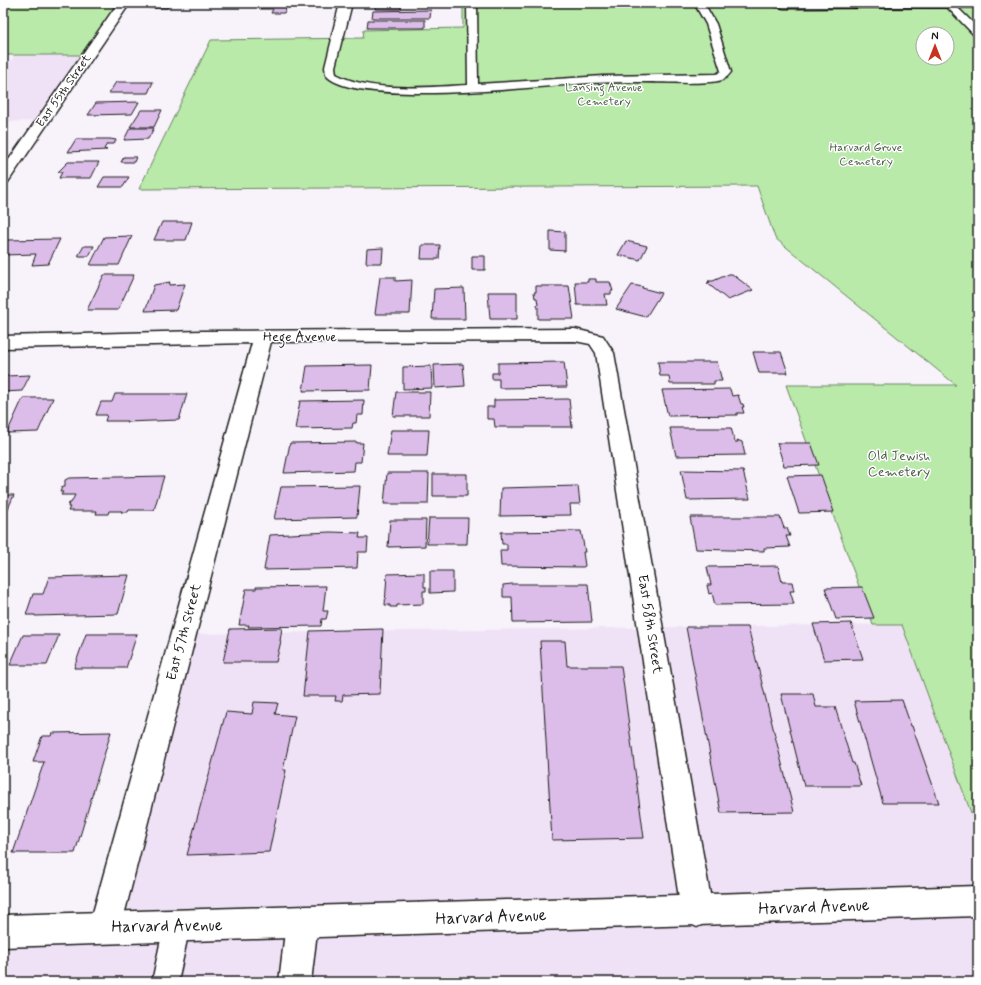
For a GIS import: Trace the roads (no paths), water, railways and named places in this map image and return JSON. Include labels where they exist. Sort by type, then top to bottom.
[{"type":"street","name":"East 55th Street","points":[[3,179],[124,3]]},
{"type":"street","points":[[336,39],[346,3]]},
{"type":"street","name":"Hege Avenue","points":[[3,342],[574,335],[596,340]]},
{"type":"street","name":"East 57th Street","points":[[105,927],[263,338]]},
{"type":"street","name":"East 58th Street","points":[[596,340],[605,353],[697,911]]},
{"type":"street","name":"Harvard Avenue","points":[[3,931],[697,911],[978,901]]},
{"type":"street","points":[[295,982],[302,923]]},
{"type":"lane","points":[[472,3],[473,87]]},
{"type":"lane","points":[[336,39],[329,71],[333,78],[344,84],[368,88],[404,89],[473,87],[590,80],[720,77],[726,72],[711,24],[699,3]]},
{"type":"lane","points":[[773,3],[784,5],[978,4]]},
{"type":"lane","points":[[949,4],[978,34]]},
{"type":"lane","points":[[166,982],[177,926]]},
{"type":"park label","name":"Lansing Avenue Cemetery","points":[[604,95]]},
{"type":"park label","name":"Harvard Grove Cemetery","points":[[866,155]]},
{"type":"park label","name":"Old Jewish Cemetery","points":[[899,464]]}]
